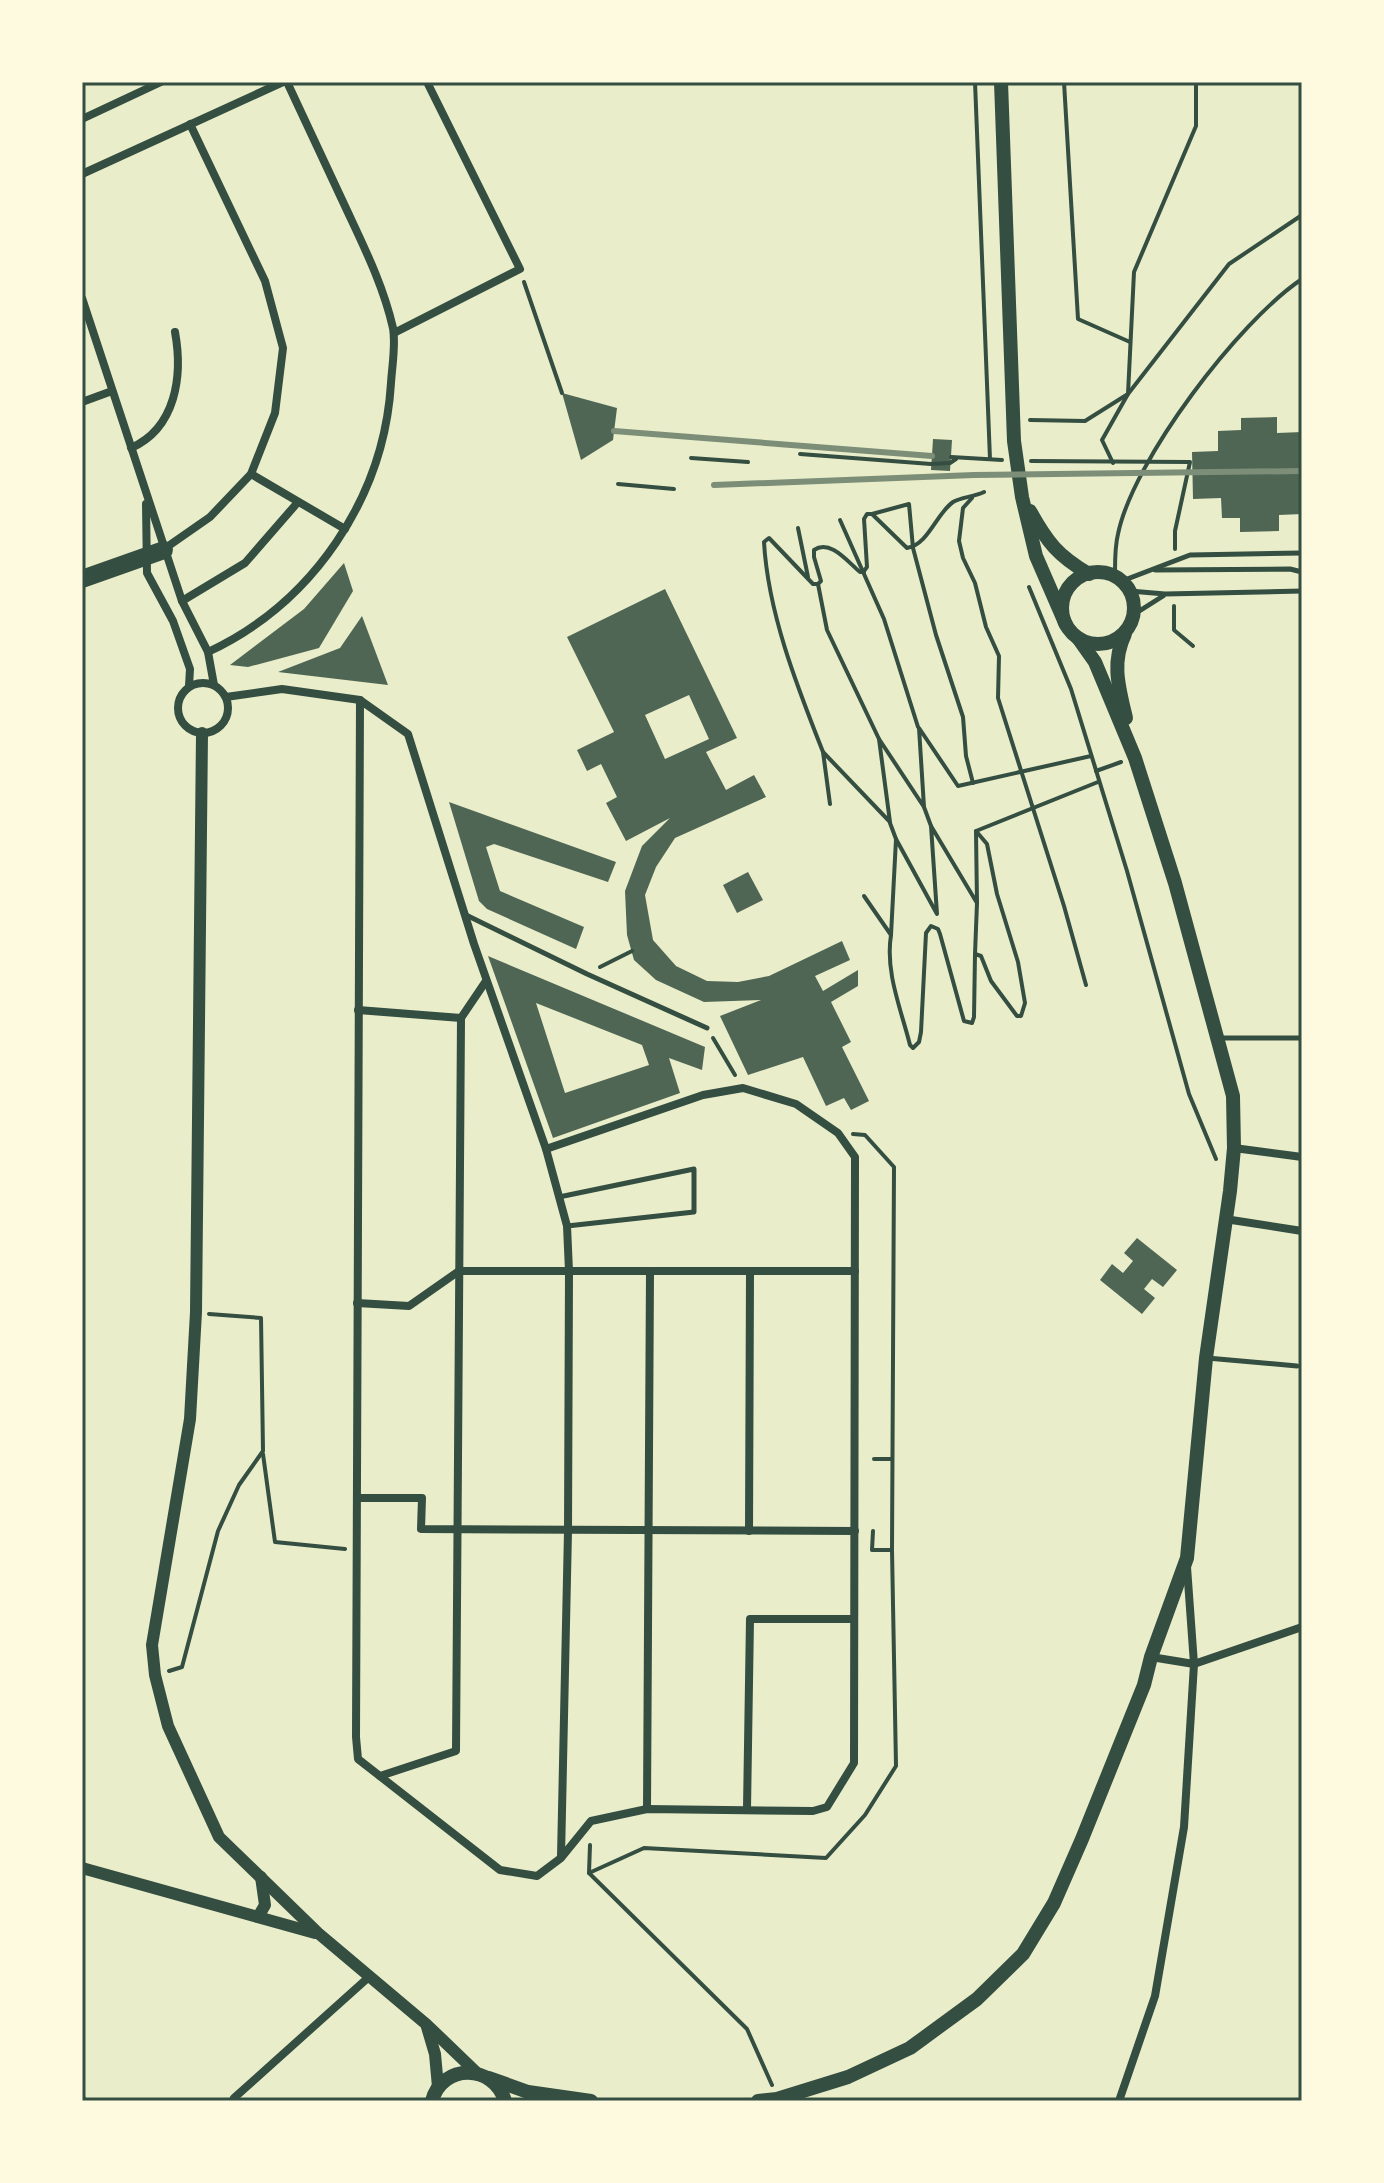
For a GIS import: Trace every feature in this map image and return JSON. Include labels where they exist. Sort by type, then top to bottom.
[{"type":"highway","points":[[82,579],[155,553]]},
{"type":"main road","points":[[1001,82],[1013,420],[1022,497],[1036,556],[1066,625],[1095,662],[1135,758]]},
{"type":"main road","points":[[1022,497],[1047,542],[1065,559],[1089,574]]},
{"type":"main road","points":[[758,2101],[777,2099],[848,2077],[910,2048],[977,1999],[1023,1954],[1054,1903],[1076,1851],[1144,1685],[1187,1558],[1206,1358],[1230,1191],[1234,1148],[1233,1096],[1175,883],[1135,758],[1116,676],[1118,650],[1131,621],[1133,603],[1122,583],[1101,573],[1089,574],[1079,578],[1065,594],[1062,605],[1066,625]]},
{"type":"main road","points":[[1078,638],[1100,644],[1122,636],[1131,621]]},
{"type":"main road","points":[[433,2097],[447,2078],[464,2072],[483,2075],[528,2092],[591,2101]]},
{"type":"main road","points":[[483,2075],[502,2092],[505,2101]]},
{"type":"street","points":[[82,119],[161,82]]},
{"type":"street","points":[[82,174],[285,82],[379,279],[394,333],[389,408],[372,476],[345,529],[325,561],[286,602],[224,645],[208,652]]},
{"type":"street","points":[[394,333],[520,269],[427,82]]},
{"type":"street","points":[[155,553],[210,517],[251,474],[275,413],[283,348],[265,281],[190,124]]},
{"type":"street","points":[[82,298],[146,496],[155,553],[208,652],[214,685]]},
{"type":"street","points":[[131,448],[145,442],[166,415],[176,391],[181,360],[175,332]]},
{"type":"street","points":[[82,402],[112,391]]},
{"type":"street","points":[[251,474],[345,529]]},
{"type":"street","points":[[146,496],[155,553],[147,573],[173,621],[190,669],[189,686]]},
{"type":"street","points":[[182,601],[245,563],[298,502]]},
{"type":"street","points":[[201,682],[214,685],[226,697],[228,707],[221,726],[202,733],[189,729],[181,720],[177,708],[180,696],[189,686],[201,682]]},
{"type":"street","points":[[226,697],[282,689],[360,700],[408,734],[463,913],[546,1149],[567,1226],[569,1271],[568,1531],[561,1858]]},
{"type":"street","points":[[360,700],[358,1759],[500,1870],[537,1876],[561,1858],[591,1821],[647,1809],[813,1811],[827,1807],[854,1763],[855,1157],[838,1133],[796,1104],[743,1088],[703,1095],[546,1149]]},
{"type":"street","points":[[202,733],[196,1312],[190,1419],[152,1645],[155,1675],[168,1726],[219,1837],[318,1933],[483,2075]]},
{"type":"street","points":[[380,1776],[456,1751],[461,1018],[486,981]]},
{"type":"street","points":[[358,1010],[461,1018]]},
{"type":"street","points":[[1234,1148],[1302,1157]]},
{"type":"street","points":[[1225,1219],[1302,1231]]},
{"type":"street","points":[[357,1303],[409,1306],[459,1271],[855,1271]]},
{"type":"street","points":[[647,1809],[650,1271]]},
{"type":"street","points":[[749,1531],[750,1271]]},
{"type":"street","points":[[357,1498],[422,1498],[421,1529],[855,1531]]},
{"type":"street","points":[[1119,2101],[1155,1996],[1184,1827],[1194,1664],[1187,1558]]},
{"type":"street","points":[[747,1809],[750,1619],[854,1619]]},
{"type":"street","points":[[1151,1657],[1194,1664],[1302,1627]]},
{"type":"street","points":[[82,1868],[318,1933]]},
{"type":"street","points":[[258,1917],[265,1905],[261,1877]]},
{"type":"street","points":[[234,2098],[370,1976]]},
{"type":"street","points":[[426,2024],[435,2054],[433,2097]]},
{"type":"lane","points":[[1122,583],[1190,555],[1302,553]]},
{"type":"lane","points":[[1152,570],[1290,569],[1302,572]]},
{"type":"lane","points":[[1122,583],[1165,594],[1302,591]]},
{"type":"lane","points":[[1131,621],[1165,594]]},
{"type":"lane","points":[[463,913],[707,1028]]},
{"type":"lane","points":[[1219,1038],[1302,1038]]},
{"type":"lane","points":[[559,1197],[694,1169],[694,1212],[567,1226]]},
{"type":"lane","points":[[1206,1358],[1297,1366]]},
{"type":"path","points":[[975,82],[990,459]]},
{"type":"path","points":[[1064,82],[1078,319],[1130,342]]},
{"type":"path","points":[[1128,394],[1134,272],[1196,126],[1196,82]]},
{"type":"path","points":[[1113,463],[1102,440],[1128,394],[1229,264],[1302,215]]},
{"type":"path","points":[[520,269],[562,393]]},
{"type":"path","points":[[1122,583],[1118,532],[1147,463],[1198,387],[1236,339],[1302,279]]},
{"type":"path","points":[[1013,420],[1085,421],[1128,394]]},
{"type":"path","points":[[800,454],[931,464],[950,463],[954,457],[1017,461],[1190,462],[1175,531]]},
{"type":"path","points":[[691,458],[748,462]]},
{"type":"path","points":[[618,484],[674,489]]},
{"type":"path","points":[[872,514],[907,548],[913,548],[921,543],[937,517],[955,500],[972,498],[984,492]]},
{"type":"path","points":[[972,498],[963,508],[959,541],[975,583],[986,627],[999,656],[998,698],[1086,985]]},
{"type":"path","points":[[864,572],[867,567],[864,519],[867,514],[909,504],[913,548],[936,635],[963,717],[966,756],[973,783]]},
{"type":"path","points":[[840,520],[884,619],[919,728],[924,807]]},
{"type":"path","points":[[798,528],[808,579]]},
{"type":"path","points":[[818,584],[808,579],[769,538],[764,542],[766,577],[796,685],[823,752],[830,804]]},
{"type":"path","points":[[864,572],[829,546],[814,550],[827,630],[879,739],[924,807],[931,826],[977,903]]},
{"type":"path","points":[[1025,578],[1071,689],[1127,871],[1189,1094],[1230,1191]]},
{"type":"path","points":[[919,728],[958,786],[1091,756]]},
{"type":"path","points":[[879,739],[890,822],[937,914]]},
{"type":"path","points":[[823,752],[890,822]]},
{"type":"path","points":[[1095,771],[1135,758]]},
{"type":"path","points":[[976,831],[1098,782]]},
{"type":"path","points":[[896,839],[888,952],[895,991],[913,1048],[919,1042],[921,1032],[926,933],[937,914],[931,826]]},
{"type":"path","points":[[931,926],[938,929],[940,934],[964,1021],[972,1023],[977,903],[976,831]]},
{"type":"path","points":[[975,954],[981,956],[991,981],[1011,1010],[1021,1016],[1025,1003],[1018,962],[997,894],[987,844],[976,831]]},
{"type":"path","points":[[864,896],[891,935]]},
{"type":"path","points":[[587,974],[632,951]]},
{"type":"path","points":[[707,1028],[743,1088]]},
{"type":"path","points":[[196,1312],[261,1318],[263,1451],[275,1542],[357,1550]]},
{"type":"path","points":[[155,1675],[182,1667],[218,1531],[239,1485],[263,1451]]},
{"type":"path","points":[[874,1459],[893,1459]]},
{"type":"path","points":[[873,1531],[872,1550],[892,1550]]},
{"type":"path","points":[[591,1821],[589,1873],[747,2029],[777,2099]]},
{"type":"building","points":[[562,393],[617,408],[613,440],[581,460]]},
{"type":"building","points":[[1277,417],[1277,433],[1302,432],[1302,514],[1279,515],[1279,531],[1240,532],[1240,518],[1222,518],[1221,498],[1193,499],[1192,452],[1218,451],[1218,431],[1241,430],[1241,418]]},
{"type":"building","points":[[933,439],[952,440],[950,471],[931,470]]},
{"type":"building","points":[[344,563],[353,591],[319,648],[248,667],[230,665],[304,609]]},
{"type":"building","points":[[665,589],[737,738],[706,752],[726,790],[754,775],[766,797],[675,838],[656,867],[645,895],[653,940],[676,966],[707,981],[738,982],[769,976],[842,941],[850,960],[815,976],[823,991],[858,970],[858,986],[831,1002],[851,1042],[842,1047],[869,1101],[851,1110],[844,1098],[826,1106],[803,1057],[748,1075],[720,1016],[761,1000],[704,1002],[656,980],[634,960],[627,935],[625,891],[642,846],[670,818],[626,841],[606,803],[617,797],[601,764],[587,771],[577,750],[614,732],[567,637]],"holes":[[[689,695],[709,739],[665,759],[645,715]]]},
{"type":"building","points":[[362,616],[388,685],[278,672],[340,648]]},
{"type":"building","points":[[449,802],[616,862],[608,882],[494,844],[486,847],[500,891],[584,927],[576,949],[487,909],[479,901]]},
{"type":"building","points":[[748,872],[763,900],[737,913],[723,885]]},
{"type":"building","points":[[488,956],[705,1047],[702,1070],[669,1058],[680,1093],[553,1138]],"holes":[[[536,1003],[642,1045],[649,1065],[565,1093]]]},
{"type":"building","points":[[1137,1238],[1177,1270],[1163,1287],[1152,1279],[1144,1289],[1155,1298],[1142,1314],[1100,1280],[1112,1264],[1123,1273],[1133,1261],[1124,1253]]},
{"type":"railway","points":[[614,431],[932,456]]},
{"type":"railway","points":[[714,485],[974,475],[1302,471]]}]
